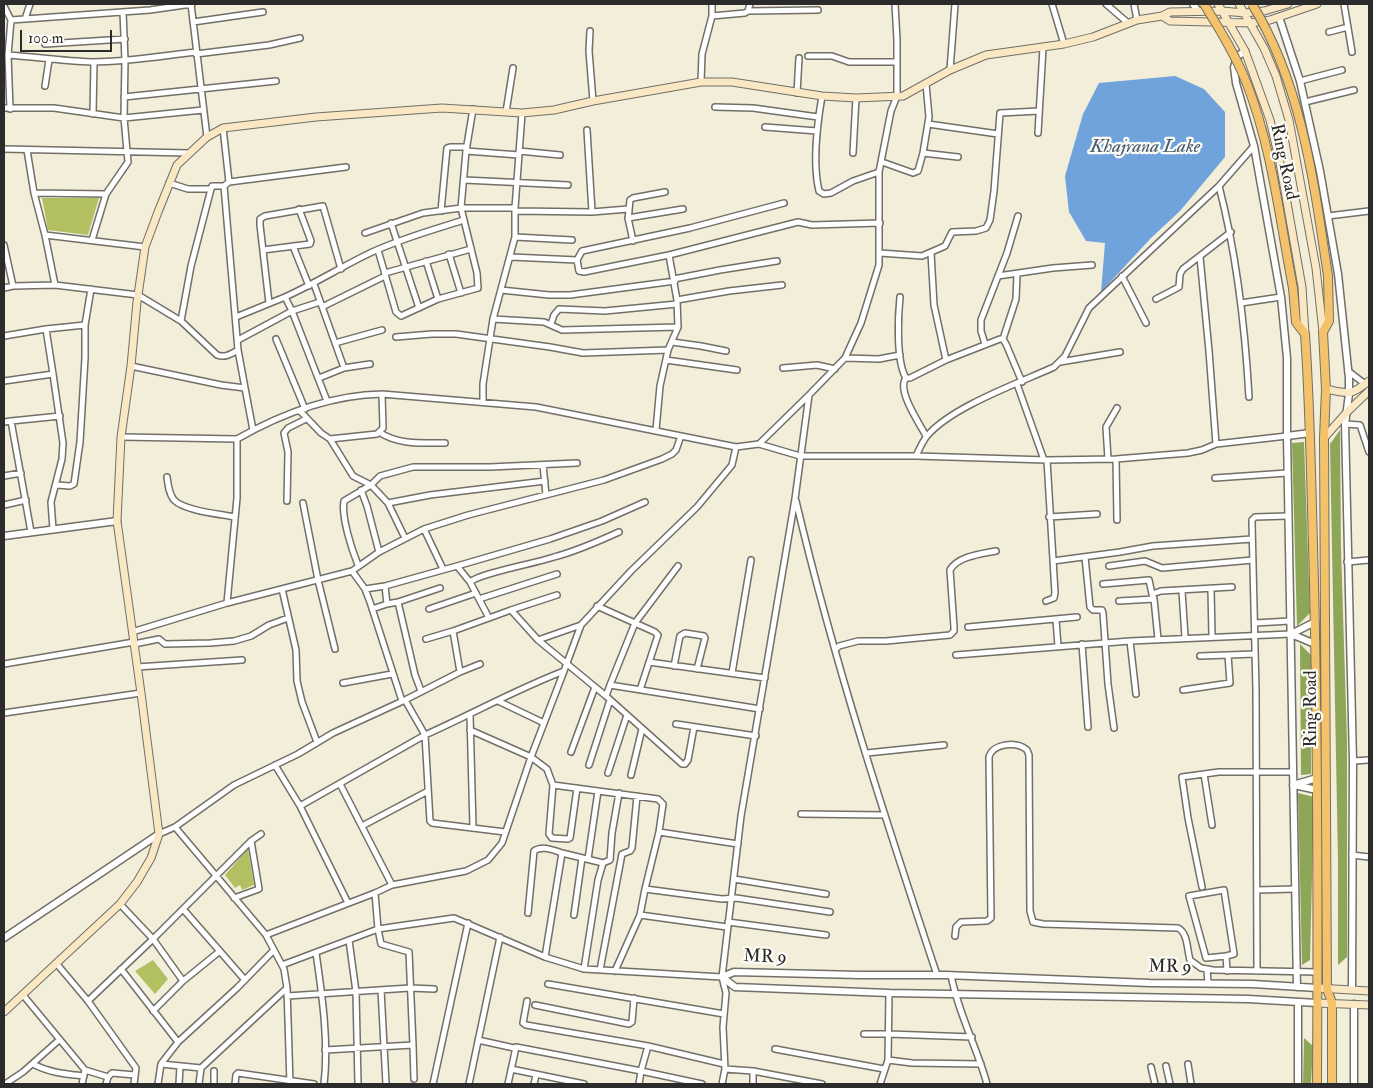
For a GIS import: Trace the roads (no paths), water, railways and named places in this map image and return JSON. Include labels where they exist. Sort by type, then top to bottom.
[{"type":"main road","name":"Ring Road","points":[[1204,4],[1231,48],[1247,85],[1262,130],[1293,288],[1296,322],[1306,334]]},
{"type":"main road","name":"Ring Road","points":[[1218,4],[1245,51],[1270,120],[1280,163],[1302,287],[1310,433],[1316,644],[1317,1084]]},
{"type":"main road","name":"Ring Road","points":[[1239,4],[1264,48],[1276,76],[1288,120],[1316,268],[1323,332],[1326,390],[1324,438],[1327,989],[1332,1003],[1332,1084]]},
{"type":"main road","name":"Ring Road","points":[[1252,4],[1281,62],[1303,133],[1318,208],[1328,276],[1329,321],[1323,332]]},
{"type":"main road","points":[[5,1007],[23,995],[120,904],[137,882],[151,858],[159,834],[117,521],[121,437],[132,366],[138,295],[145,247],[169,183],[178,165],[188,153],[207,137],[223,128],[336,116],[442,108],[522,113],[554,110],[592,101],[702,82],[732,82],[822,96],[856,98],[902,96],[950,70],[986,55],[1064,44],[1093,37],[1137,20],[1162,16],[1170,12],[1222,11],[1244,13],[1288,4]]},
{"type":"main road","points":[[1162,16],[1170,21],[1251,23],[1279,17],[1316,4]]},
{"type":"main road","points":[[1326,390],[1349,394],[1364,384]]},
{"type":"main road","points":[[1324,438],[1367,393]]},
{"type":"main road","name":"MR 9","points":[[1317,988],[1369,991]]},
{"type":"main road","name":"MR 9","points":[[1318,1003],[1369,1005]]},
{"type":"street","points":[[25,19],[30,4]]},
{"type":"street","points":[[12,20],[123,12],[192,4],[200,90],[207,137]]},
{"type":"street","points":[[702,82],[702,54],[712,16],[712,4]]},
{"type":"street","points":[[748,11],[750,4]]},
{"type":"street","points":[[759,444],[845,358],[861,323],[873,286],[880,253],[879,172],[891,111],[897,96],[895,4]]},
{"type":"street","points":[[950,70],[955,4]]},
{"type":"street","points":[[1052,4],[1064,44]]},
{"type":"street","points":[[1106,4],[1128,23]]},
{"type":"street","points":[[1134,4],[1137,20]]},
{"type":"street","points":[[1193,4],[1198,11]]},
{"type":"street","points":[[1344,4],[1352,52]]},
{"type":"street","points":[[4,6],[12,20],[6,53],[10,109]]},
{"type":"street","points":[[712,16],[741,14],[748,11],[818,10]]},
{"type":"street","points":[[92,240],[106,194],[128,162],[124,118],[125,39],[123,12]]},
{"type":"street","points":[[193,22],[263,12]]},
{"type":"street","points":[[1279,17],[1300,81],[1328,216],[1338,274],[1348,372],[1349,394],[1345,424],[1353,761],[1352,989]]},
{"type":"street","points":[[1328,32],[1348,27]]},
{"type":"street","points":[[590,31],[589,51],[592,101]]},
{"type":"street","points":[[6,53],[49,60],[94,62],[270,45],[300,38]]},
{"type":"street","points":[[45,44],[125,39]]},
{"type":"street","points":[[1038,133],[1043,48]]},
{"type":"street","points":[[1245,51],[1238,56],[1234,67],[1236,83],[1254,146],[1280,298],[1287,358],[1287,473],[1297,986]]},
{"type":"street","points":[[808,56],[832,56],[849,62],[896,62]]},
{"type":"street","points":[[797,93],[799,58]]},
{"type":"street","points":[[45,86],[49,60]]},
{"type":"street","points":[[93,114],[94,62]]},
{"type":"street","points":[[506,112],[513,68]]},
{"type":"street","points":[[1300,81],[1342,70]]},
{"type":"street","points":[[124,97],[276,80]]},
{"type":"street","points":[[882,162],[915,173],[918,171],[929,117],[926,84]]},
{"type":"street","points":[[1305,102],[1354,90]]},
{"type":"street","points":[[822,96],[817,131],[817,180],[819,191],[831,193],[853,181],[879,172]]},
{"type":"street","points":[[852,152],[856,98]]},
{"type":"street","points":[[714,107],[759,108],[818,117]]},
{"type":"street","points":[[4,108],[54,108],[124,118],[203,110]]},
{"type":"street","points":[[378,250],[396,312],[403,315],[438,299],[478,288],[477,273],[461,208],[473,109]]},
{"type":"street","points":[[880,253],[920,256],[931,253],[946,245],[952,232],[982,230],[988,224],[994,191],[1000,112],[1039,111]]},
{"type":"street","points":[[483,401],[483,384],[489,338],[515,238],[515,210],[522,113]]},
{"type":"street","points":[[928,124],[998,134]]},
{"type":"street","points":[[765,127],[817,131]]},
{"type":"street","points":[[223,128],[238,350],[252,430]]},
{"type":"street","points":[[588,130],[592,212]]},
{"type":"street","points":[[916,456],[926,436],[946,420],[970,405],[1054,367],[1060,362],[1065,356],[1089,308],[1219,186],[1254,146]]},
{"type":"street","points":[[441,211],[447,148],[560,155]]},
{"type":"street","points":[[4,149],[188,153]]},
{"type":"street","points":[[27,150],[34,192],[55,285]]},
{"type":"street","points":[[923,153],[958,157]]},
{"type":"street","points":[[181,321],[192,266],[212,186],[346,167]]},
{"type":"street","points":[[464,180],[568,185]]},
{"type":"street","points":[[169,183],[188,189],[211,189]]},
{"type":"street","points":[[1219,186],[1231,232],[1241,303],[1249,397]]},
{"type":"street","points":[[34,192],[106,194]]},
{"type":"street","points":[[633,241],[628,218],[630,200],[665,192]]},
{"type":"street","points":[[784,203],[690,228],[582,251],[577,260],[579,271],[584,272],[670,255],[798,222],[812,225],[880,222]]},
{"type":"street","points":[[269,303],[260,219],[265,216],[318,206],[325,207],[340,269]]},
{"type":"street","points":[[366,233],[423,213],[461,208],[592,212],[629,210]]},
{"type":"street","points":[[263,250],[311,242],[299,209]]},
{"type":"street","points":[[628,218],[683,209]]},
{"type":"street","points":[[1328,216],[1369,211]]},
{"type":"street","points":[[985,344],[981,331],[981,320],[1015,229],[1018,216]]},
{"type":"street","points":[[236,317],[311,285],[378,250],[464,220]]},
{"type":"street","points":[[392,223],[420,308]]},
{"type":"street","points":[[1156,299],[1179,287],[1181,271],[1231,232]]},
{"type":"street","points":[[45,235],[145,247]]},
{"type":"street","points":[[515,238],[572,240]]},
{"type":"street","points":[[4,246],[13,286]]},
{"type":"street","points":[[293,246],[321,304],[344,368]]},
{"type":"street","points":[[238,340],[292,311],[321,304],[405,267],[471,249]]},
{"type":"street","points":[[931,253],[934,305],[946,360]]},
{"type":"street","points":[[449,254],[461,292]]},
{"type":"street","points":[[656,430],[660,386],[668,350],[678,327],[675,280],[670,255]]},
{"type":"street","points":[[511,257],[577,260]]},
{"type":"street","points":[[1200,257],[1210,351],[1216,444]]},
{"type":"street","points":[[426,261],[438,299]]},
{"type":"street","points":[[501,290],[549,295],[570,294],[675,280],[720,270],[777,261]]},
{"type":"street","points":[[998,276],[1053,268],[1092,265]]},
{"type":"street","points":[[1017,274],[1016,300],[1003,339],[1020,383],[1045,460],[1055,596],[1046,601]]},
{"type":"street","points":[[1122,276],[1146,323]]},
{"type":"street","points":[[4,288],[55,285],[138,295],[181,321],[217,355],[227,356],[238,350]]},
{"type":"street","points":[[551,324],[554,314],[560,309],[605,310],[677,302],[729,291],[782,285]]},
{"type":"street","points":[[57,485],[70,486],[74,484],[80,442],[86,358],[85,325],[91,290]]},
{"type":"street","points":[[285,297],[327,401]]},
{"type":"street","points":[[900,297],[898,318],[900,355],[906,378],[903,382],[903,388],[926,436]]},
{"type":"street","points":[[1241,303],[1280,298]]},
{"type":"street","points":[[493,319],[544,322],[562,330],[678,327]]},
{"type":"street","points":[[4,336],[85,325]]},
{"type":"street","points":[[46,329],[63,444],[62,459],[52,502],[53,529]]},
{"type":"street","points":[[335,342],[382,330]]},
{"type":"street","points":[[396,337],[432,334],[489,338],[583,353],[668,350]]},
{"type":"street","points":[[276,339],[306,419],[330,439],[353,476],[371,484],[388,503],[405,538]]},
{"type":"street","points":[[906,378],[910,378],[946,360],[985,344],[1003,339]]},
{"type":"street","points":[[672,342],[726,352]]},
{"type":"street","points":[[1060,362],[1120,352]]},
{"type":"street","points":[[845,358],[879,359],[900,355]]},
{"type":"street","points":[[666,360],[737,370]]},
{"type":"street","points":[[319,378],[344,368],[370,364]]},
{"type":"street","points":[[783,368],[817,365],[835,369]]},
{"type":"street","points":[[132,366],[221,385],[245,388]]},
{"type":"street","points":[[1348,372],[1364,384],[1367,393]]},
{"type":"street","points":[[4,381],[53,374]]},
{"type":"street","points":[[121,437],[237,439],[252,430],[327,401],[364,394],[536,406],[736,447],[759,444],[800,456],[916,456],[1045,460],[1116,459],[1188,453],[1216,444],[1310,433]]},
{"type":"street","points":[[330,439],[379,432],[383,428],[382,394]]},
{"type":"street","points":[[722,1084],[725,1067],[724,1014],[726,993],[722,978],[731,898],[744,798],[795,499],[809,395]]},
{"type":"street","points":[[1108,459],[1106,427],[1117,408]]},
{"type":"street","points":[[4,422],[60,416]]},
{"type":"street","points":[[287,501],[288,452],[284,434],[288,428],[306,419]]},
{"type":"street","points":[[11,421],[31,532]]},
{"type":"street","points":[[1345,424],[1360,425],[1369,452]]},
{"type":"street","points":[[379,432],[388,439],[398,441],[445,443]]},
{"type":"street","points":[[132,632],[227,603],[352,571],[379,552],[424,529],[468,515],[604,480],[662,459],[676,450],[681,436]]},
{"type":"street","points":[[227,603],[237,498],[237,439]]},
{"type":"street","points":[[266,935],[392,885],[466,871],[488,860],[502,843],[531,756],[581,625],[597,606],[697,507],[732,465],[736,447]]},
{"type":"street","points":[[1116,459],[1117,520]]},
{"type":"street","points":[[358,565],[343,507],[344,501],[380,476],[413,467],[490,467],[578,463]]},
{"type":"street","points":[[543,464],[546,495]]},
{"type":"street","points":[[4,476],[21,473]]},
{"type":"street","points":[[1216,478],[1287,473]]},
{"type":"street","points":[[167,477],[171,495],[176,502],[201,511],[235,517]]},
{"type":"street","points":[[388,503],[430,495],[545,481]]},
{"type":"street","points":[[360,490],[367,506],[379,552]]},
{"type":"street","points":[[795,499],[840,674],[937,975]]},
{"type":"street","points":[[4,506],[26,500]]},
{"type":"street","points":[[365,589],[385,586],[550,539],[602,521],[646,502]]},
{"type":"street","points":[[302,504],[335,649]]},
{"type":"street","points":[[1049,516],[1097,514]]},
{"type":"street","points":[[1257,971],[1256,654],[1252,523],[1253,518],[1288,516]]},
{"type":"street","points":[[4,536],[117,521]]},
{"type":"street","points":[[424,529],[443,568]]},
{"type":"street","points":[[470,582],[480,576],[527,565],[587,547],[619,532]]},
{"type":"street","points":[[1053,561],[1162,545],[1252,539]]},
{"type":"street","points":[[835,650],[839,646],[858,641],[886,641],[950,635],[954,631],[950,570],[960,560],[996,551]]},
{"type":"street","points":[[1085,557],[1090,607],[1093,610],[1102,611],[1114,728]]},
{"type":"street","points":[[732,673],[752,560]]},
{"type":"street","points":[[1109,566],[1145,561],[1162,568],[1254,560]]},
{"type":"street","points":[[1347,562],[1369,560]]},
{"type":"street","points":[[457,566],[470,582],[489,618]]},
{"type":"street","points":[[589,765],[610,685],[635,623],[678,566]]},
{"type":"street","points":[[352,571],[365,589],[392,674],[404,701],[425,735],[430,820],[432,823],[505,832]]},
{"type":"street","points":[[479,599],[557,574]]},
{"type":"street","points":[[1103,584],[1149,580],[1153,596],[1158,639]]},
{"type":"street","points":[[385,586],[387,604]]},
{"type":"street","points":[[1119,601],[1153,596],[1161,592],[1232,587]]},
{"type":"street","points":[[372,609],[440,588]]},
{"type":"street","points":[[282,589],[296,650],[297,681],[302,702],[317,742]]},
{"type":"street","points":[[1211,589],[1212,636]]},
{"type":"street","points":[[1182,591],[1185,638]]},
{"type":"street","points":[[429,609],[476,593]]},
{"type":"street","points":[[426,639],[556,595]]},
{"type":"street","points":[[398,602],[415,675],[422,691]]},
{"type":"street","points":[[597,606],[657,632],[658,635],[640,690]]},
{"type":"street","points":[[511,610],[566,668],[595,687],[682,764],[685,764],[688,760],[694,727]]},
{"type":"street","points":[[968,627],[1077,617]]},
{"type":"street","points":[[4,664],[159,638],[165,644],[234,641],[251,636],[269,625],[288,618]]},
{"type":"street","points":[[1056,620],[1058,646]]},
{"type":"street","points":[[1255,623],[1290,621]]},
{"type":"street","points":[[1290,634],[1315,622]]},
{"type":"street","points":[[538,640],[581,625]]},
{"type":"street","points":[[453,631],[460,672]]},
{"type":"street","points":[[674,666],[680,636],[684,633],[704,636],[705,638],[698,669]]},
{"type":"street","points":[[956,655],[1082,644],[1212,636],[1290,634],[1316,644]]},
{"type":"street","points":[[1130,641],[1136,694]]},
{"type":"street","points":[[1082,644],[1088,727]]},
{"type":"street","points":[[1200,656],[1256,654]]},
{"type":"street","points":[[1183,690],[1230,683],[1228,655]]},
{"type":"street","points":[[137,667],[242,660]]},
{"type":"street","points":[[649,662],[765,678]]},
{"type":"street","points":[[4,938],[159,834],[175,827],[234,785],[298,754],[317,742],[480,664]]},
{"type":"street","points":[[300,806],[425,735],[566,668]]},
{"type":"street","points":[[343,683],[392,674]]},
{"type":"street","points":[[610,685],[760,709]]},
{"type":"street","points":[[571,752],[595,687]]},
{"type":"street","points":[[4,713],[141,693]]},
{"type":"street","points":[[498,701],[544,723]]},
{"type":"street","points":[[470,715],[472,827]]},
{"type":"street","points":[[608,773],[627,715]]},
{"type":"street","points":[[676,724],[756,736]]},
{"type":"street","points":[[631,775],[642,729]]},
{"type":"street","points":[[470,730],[531,756],[547,769],[553,785],[550,834],[552,838],[570,838],[577,788]]},
{"type":"street","points":[[866,753],[944,745]]},
{"type":"street","points":[[955,936],[956,928],[961,922],[987,921],[990,918],[990,752],[998,746],[1021,746],[1027,750],[1029,755],[1030,911],[1034,922],[1042,924],[1178,928],[1182,930],[1184,935],[1190,960],[1201,968],[1227,971],[1317,972]]},
{"type":"street","points":[[1353,761],[1369,760]]},
{"type":"street","points":[[275,765],[300,806],[348,903]]},
{"type":"street","points":[[1202,887],[1182,777],[1219,772],[1293,772]]},
{"type":"street","points":[[1204,774],[1212,825]]},
{"type":"street","points":[[1293,785],[1317,778]]},
{"type":"street","points":[[340,784],[392,885]]},
{"type":"street","points":[[553,785],[658,798],[662,802],[659,832],[640,915],[615,971]]},
{"type":"street","points":[[1293,785],[1317,790]]},
{"type":"street","points":[[362,826],[428,791]]},
{"type":"street","points":[[574,915],[598,791]]},
{"type":"street","points":[[528,912],[534,851],[537,848],[545,848],[603,863],[610,860],[618,793]]},
{"type":"street","points":[[600,970],[622,854],[630,851],[632,848],[637,796]]},
{"type":"street","points":[[801,814],[885,815]]},
{"type":"street","points":[[175,827],[215,877],[266,935],[282,965],[287,988],[290,1083]]},
{"type":"street","points":[[659,832],[738,844]]},
{"type":"street","points":[[88,1001],[251,841],[261,834]]},
{"type":"street","points":[[234,898],[259,889],[251,841]]},
{"type":"street","points":[[546,957],[562,853]]},
{"type":"street","points":[[1352,855],[1369,856]]},
{"type":"street","points":[[584,969],[598,880],[603,863]]},
{"type":"street","points":[[734,878],[826,894]]},
{"type":"street","points":[[645,889],[722,900],[731,898],[830,912]]},
{"type":"street","points":[[1257,890],[1295,889]]},
{"type":"street","points":[[1224,890],[1234,954],[1226,956],[1206,958],[1189,896],[1224,890]]},
{"type":"street","points":[[375,893],[381,944],[409,952],[414,1079]]},
{"type":"street","points":[[120,904],[153,939],[183,981]]},
{"type":"street","points":[[183,909],[246,980]]},
{"type":"street","points":[[640,915],[826,935]]},
{"type":"street","points":[[282,965],[378,929],[454,918],[546,957],[584,969],[722,978]]},
{"type":"street","points":[[433,1084],[468,923]]},
{"type":"street","points":[[469,1084],[500,938]]},
{"type":"street","points":[[349,940],[356,992],[358,1084]]},
{"type":"street","points":[[158,1084],[161,1064],[178,1042],[246,980],[274,950]]},
{"type":"street","points":[[154,1011],[183,981],[220,951]]},
{"type":"street","points":[[316,953],[326,1066],[324,1084]]},
{"type":"street","points":[[1226,956],[1227,971]]},
{"type":"street","points":[[56,963],[88,1001],[136,1068],[134,1084]]},
{"type":"street","points":[[121,968],[178,1042]]},
{"type":"street","points":[[1207,969],[1208,983]]},
{"type":"street","name":"MR 9","points":[[1317,988],[1252,984],[1150,983],[951,975],[734,972],[722,978],[735,987],[889,993],[1238,998],[1318,1003]]},
{"type":"street","points":[[951,975],[955,994],[972,1037],[987,1084]]},
{"type":"street","points":[[548,984],[724,1014]]},
{"type":"street","points":[[199,1084],[201,1068],[287,988]]},
{"type":"street","points":[[287,996],[410,988],[434,989]]},
{"type":"street","points":[[381,990],[386,1084]]},
{"type":"street","points":[[880,1084],[888,1060],[889,993]]},
{"type":"street","points":[[23,995],[84,1073],[82,1084]]},
{"type":"street","points":[[535,1005],[629,1024],[632,1022],[634,998]]},
{"type":"street","points":[[527,1001],[523,1020],[523,1023],[526,1025],[648,1046],[725,1067],[822,1084]]},
{"type":"street","points":[[1298,1002],[1298,1084]]},
{"type":"street","points":[[1354,1004],[1354,1084]]},
{"type":"street","points":[[864,1034],[972,1037]]},
{"type":"street","points":[[5,1084],[33,1064],[59,1040]]},
{"type":"street","points":[[478,1040],[702,1084]]},
{"type":"street","points":[[325,1050],[413,1045]]},
{"type":"street","points":[[639,1084],[648,1046]]},
{"type":"street","points":[[508,1084],[514,1048]]},
{"type":"street","points":[[775,1049],[884,1069]]},
{"type":"street","points":[[888,1060],[981,1064]]},
{"type":"street","points":[[33,1064],[45,1070],[63,1074],[84,1073],[108,1077]]},
{"type":"street","points":[[161,1064],[201,1068]]},
{"type":"street","points":[[1188,1064],[1191,1084]]},
{"type":"street","points":[[1166,1066],[1170,1084]]},
{"type":"street","points":[[179,1084],[180,1067]]},
{"type":"street","points":[[1151,1067],[1155,1084]]},
{"type":"street","points":[[511,1069],[571,1083],[584,1084]]},
{"type":"street","points":[[214,1070],[214,1084]]},
{"type":"street","points":[[753,1071],[753,1084]]},
{"type":"street","points":[[106,1084],[108,1077],[112,1073],[135,1075]]},
{"type":"street","points":[[235,1084],[238,1073],[290,1083],[314,1084]]},
{"type":"street","points":[[534,1084],[536,1075]]},
{"type":"street","points":[[263,1077],[263,1084]]},
{"type":"water","name":"Khajrana Lake","points":[[1175,76],[1204,89],[1225,112],[1225,157],[1180,211],[1151,238],[1101,292],[1105,243],[1086,241],[1069,212],[1065,176],[1083,114],[1099,83]]}]
